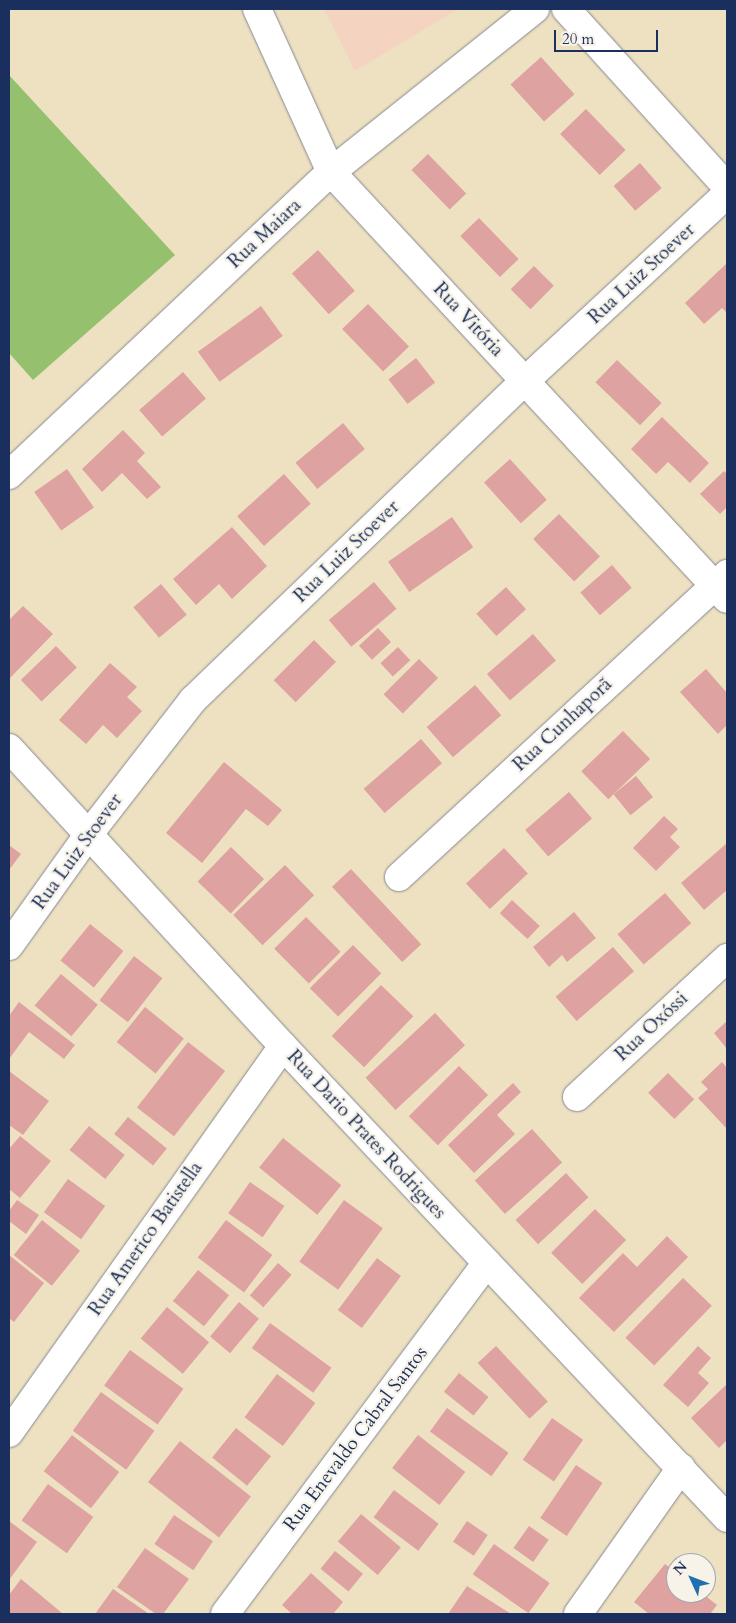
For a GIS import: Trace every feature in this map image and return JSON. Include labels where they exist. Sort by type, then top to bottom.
[{"type":"street","name":"Rua Vitória","points":[[258,9],[331,172],[525,381],[723,586]]},
{"type":"street","name":"Rua Maiara","points":[[9,474],[331,172],[535,9]]},
{"type":"street","points":[[566,9],[727,187]]},
{"type":"street","name":"Rua Luiz Stoever","points":[[9,946],[89,834],[193,700],[525,381],[727,194]]},
{"type":"street","name":"Rua Cunhaporã","points":[[399,876],[723,586]]},
{"type":"street","name":"Rua Dario Prates Rodrigues","points":[[9,748],[283,1046],[727,1518]]},
{"type":"street","name":"Rua Oxóssi","points":[[577,1097],[727,958]]},
{"type":"street","name":"Rua Americo Batistella","points":[[9,1433],[283,1046]]},
{"type":"street","name":"Rua Enevaldo Cabral Santos","points":[[225,1614],[487,1263]]},
{"type":"street","points":[[578,1614],[681,1468]]},
{"type":"shaded area","points":[[324,9],[458,9],[355,71]]},
{"type":"green space","points":[[9,75],[175,255],[33,380],[9,353]]},
{"type":"building","points":[[541,57],[574,94],[544,122],[511,84]]},
{"type":"building","points":[[586,109],[626,150],[600,175],[560,134]]},
{"type":"building","points":[[428,154],[466,194],[450,210],[411,170]]},
{"type":"building","points":[[640,163],[662,188],[635,211],[614,186]]},
{"type":"building","points":[[479,218],[519,259],[500,277],[460,236]]},
{"type":"building","points":[[318,250],[355,291],[329,314],[292,273]]},
{"type":"building","points":[[727,263],[727,313],[722,308],[704,324],[685,303]]},
{"type":"building","points":[[534,266],[554,286],[530,309],[511,289]]},
{"type":"building","points":[[368,304],[409,346],[383,371],[342,329]]},
{"type":"building","points":[[261,306],[283,336],[220,382],[198,352]]},
{"type":"building","points":[[416,358],[435,382],[408,404],[388,380]]},
{"type":"building","points":[[617,360],[662,403],[640,425],[595,382]]},
{"type":"building","points":[[183,372],[206,398],[162,436],[139,410]]},
{"type":"building","points":[[662,417],[709,463],[690,483],[668,462],[656,474],[631,449]]},
{"type":"building","points":[[343,423],[365,449],[317,489],[296,463]]},
{"type":"building","points":[[123,430],[145,453],[137,461],[161,487],[147,499],[122,473],[102,492],[82,469]]},
{"type":"building","points":[[510,459],[547,500],[521,523],[484,482]]},
{"type":"building","points":[[67,469],[94,508],[61,530],[34,492]]},
{"type":"building","points":[[724,471],[727,474],[727,507],[720,514],[700,494]]},
{"type":"building","points":[[284,474],[311,504],[264,546],[237,516]]},
{"type":"building","points":[[559,514],[600,556],[574,581],[533,539]]},
{"type":"building","points":[[452,517],[473,547],[409,592],[388,562]]},
{"type":"building","points":[[232,527],[267,566],[232,599],[219,584],[196,605],[173,579]]},
{"type":"building","points":[[612,565],[632,588],[600,615],[580,593]]},
{"type":"building","points":[[374,582],[396,609],[351,647],[329,620]]},
{"type":"building","points":[[161,584],[187,615],[159,638],[133,607]]},
{"type":"building","points":[[506,587],[526,609],[496,636],[476,614]]},
{"type":"building","points":[[23,606],[53,634],[10,678],[9,620]]},
{"type":"building","points":[[378,628],[391,642],[372,660],[359,646]]},
{"type":"building","points":[[533,634],[556,660],[510,700],[487,674]]},
{"type":"building","points":[[314,640],[336,662],[296,702],[274,680]]},
{"type":"building","points":[[56,646],[77,668],[42,702],[21,680]]},
{"type":"building","points":[[398,647],[410,660],[393,677],[380,663]]},
{"type":"building","points":[[419,659],[438,678],[403,713],[384,694]]},
{"type":"building","points":[[110,663],[137,687],[127,697],[142,711],[117,738],[103,725],[86,744],[59,720]]},
{"type":"building","points":[[706,669],[727,693],[727,725],[718,734],[680,692]]},
{"type":"building","points":[[475,685],[501,715],[453,757],[427,727]]},
{"type":"building","points":[[623,731],[650,759],[608,799],[581,771]]},
{"type":"building","points":[[421,739],[442,763],[385,813],[364,789]]},
{"type":"building","points":[[224,762],[282,810],[268,826],[246,809],[202,863],[166,833]]},
{"type":"building","points":[[636,776],[653,797],[630,815],[613,794]]},
{"type":"building","points":[[569,792],[592,818],[548,856],[525,830]]},
{"type":"building","points":[[664,816],[678,829],[670,837],[680,847],[656,871],[633,848]]},
{"type":"building","points":[[727,843],[727,890],[704,910],[681,883]]},
{"type":"building","points":[[9,845],[21,854],[9,870]]},
{"type":"building","points":[[231,847],[264,879],[231,913],[198,882]]},
{"type":"building","points":[[504,848],[528,874],[490,909],[466,883]]},
{"type":"building","points":[[285,865],[314,895],[262,945],[233,915]]},
{"type":"building","points":[[351,869],[421,944],[402,962],[332,887]]},
{"type":"building","points":[[665,893],[691,923],[644,965],[617,934]]},
{"type":"building","points":[[512,900],[540,926],[528,939],[500,913]]},
{"type":"building","points":[[574,912],[596,938],[567,962],[562,955],[549,967],[533,947]]},
{"type":"building","points":[[306,917],[341,952],[309,983],[274,949]]},
{"type":"building","points":[[90,924],[123,951],[94,988],[60,961]]},
{"type":"building","points":[[353,945],[381,973],[338,1016],[310,988]]},
{"type":"building","points":[[613,947],[634,971],[577,1021],[556,997]]},
{"type":"building","points":[[134,956],[162,978],[128,1022],[100,1000]]},
{"type":"building","points":[[61,974],[98,1005],[71,1036],[35,1005]]},
{"type":"building","points":[[381,985],[413,1016],[364,1067],[332,1036]]},
{"type":"building","points":[[19,1002],[75,1045],[64,1059],[29,1032],[9,1059],[9,1016]]},
{"type":"building","points":[[145,1007],[184,1038],[156,1073],[117,1042]]},
{"type":"building","points":[[435,1013],[465,1045],[396,1110],[366,1078]]},
{"type":"building","points":[[727,1021],[727,1049],[714,1033]]},
{"type":"building","points":[[188,1042],[225,1071],[174,1136],[137,1107]]},
{"type":"building","points":[[722,1062],[727,1068],[727,1129],[698,1098],[708,1089],[701,1082]]},
{"type":"building","points":[[459,1066],[488,1095],[438,1145],[409,1116]]},
{"type":"building","points":[[9,1071],[49,1101],[23,1135],[9,1125]]},
{"type":"building","points":[[668,1073],[694,1099],[674,1119],[648,1093]]},
{"type":"building","points":[[513,1083],[521,1092],[497,1115],[515,1134],[474,1173],[448,1145]]},
{"type":"building","points":[[128,1117],[167,1148],[153,1166],[114,1134]]},
{"type":"building","points":[[89,1126],[125,1155],[105,1179],[69,1150]]},
{"type":"building","points":[[532,1129],[562,1162],[505,1214],[475,1181]]},
{"type":"building","points":[[20,1136],[51,1161],[20,1198],[9,1189],[9,1149]]},
{"type":"building","points":[[283,1138],[341,1185],[317,1215],[259,1168]]},
{"type":"building","points":[[566,1173],[589,1197],[538,1244],[516,1220]]},
{"type":"building","points":[[68,1179],[105,1206],[81,1239],[44,1212]]},
{"type":"building","points":[[250,1182],[284,1206],[263,1237],[228,1213]]},
{"type":"building","points":[[17,1200],[39,1215],[26,1234],[9,1221],[9,1211]]},
{"type":"building","points":[[344,1200],[383,1228],[338,1290],[299,1261]]},
{"type":"building","points":[[595,1209],[626,1240],[582,1284],[551,1253]]},
{"type":"building","points":[[42,1220],[80,1251],[52,1286],[14,1255]]},
{"type":"building","points":[[226,1220],[272,1255],[244,1292],[198,1258]]},
{"type":"building","points":[[667,1236],[688,1257],[614,1332],[579,1298],[623,1253],[637,1267]]},
{"type":"building","points":[[9,1255],[44,1283],[14,1322],[9,1318]]},
{"type":"building","points":[[377,1258],[401,1276],[362,1328],[338,1310]]},
{"type":"building","points":[[278,1263],[292,1275],[263,1307],[250,1295]]},
{"type":"building","points":[[198,1270],[229,1295],[204,1326],[173,1301]]},
{"type":"building","points":[[683,1278],[712,1306],[654,1365],[625,1338]]},
{"type":"building","points":[[239,1302],[259,1319],[230,1353],[210,1336]]},
{"type":"building","points":[[167,1307],[209,1342],[183,1374],[141,1338]]},
{"type":"building","points":[[270,1323],[331,1368],[313,1393],[252,1348]]},
{"type":"building","points":[[496,1346],[548,1402],[530,1419],[478,1363]]},
{"type":"building","points":[[698,1346],[711,1358],[698,1373],[709,1383],[688,1407],[663,1385]]},
{"type":"building","points":[[130,1350],[183,1389],[158,1424],[104,1386]]},
{"type":"building","points":[[459,1373],[489,1397],[473,1416],[444,1392]]},
{"type":"building","points":[[277,1374],[315,1403],[283,1446],[245,1417]]},
{"type":"building","points":[[727,1384],[727,1440],[719,1448],[691,1418]]},
{"type":"building","points":[[101,1392],[154,1431],[126,1470],[73,1431]]},
{"type":"building","points":[[447,1408],[508,1453],[491,1476],[430,1431]]},
{"type":"building","points":[[552,1418],[583,1440],[554,1482],[523,1460]]},
{"type":"building","points":[[236,1428],[271,1456],[247,1486],[212,1458]]},
{"type":"building","points":[[72,1435],[119,1472],[91,1508],[44,1471]]},
{"type":"building","points":[[418,1435],[465,1472],[439,1505],[392,1468]]},
{"type":"building","points":[[180,1441],[251,1496],[219,1537],[148,1482]]},
{"type":"building","points":[[576,1465],[603,1483],[567,1536],[540,1518]]},
{"type":"building","points":[[48,1484],[93,1517],[67,1553],[22,1520]]},
{"type":"building","points":[[394,1490],[439,1524],[418,1551],[374,1517]]},
{"type":"building","points":[[361,1514],[401,1547],[378,1575],[338,1542]]},
{"type":"building","points":[[174,1515],[213,1541],[193,1570],[154,1544]]},
{"type":"building","points":[[9,1521],[37,1542],[9,1580]]},
{"type":"building","points":[[467,1521],[488,1535],[474,1556],[453,1542]]},
{"type":"building","points":[[529,1526],[549,1540],[533,1562],[514,1548]]},
{"type":"building","points":[[494,1544],[550,1583],[528,1613],[473,1574]]},
{"type":"building","points":[[145,1548],[189,1579],[163,1614],[156,1614],[117,1587]]},
{"type":"building","points":[[335,1551],[363,1574],[349,1592],[321,1569]]},
{"type":"building","points":[[665,1564],[666,1603],[714,1603],[717,1605],[710,1614],[649,1614],[634,1602]]},
{"type":"building","points":[[311,1573],[343,1602],[333,1614],[292,1614],[282,1605]]},
{"type":"building","points":[[21,1579],[63,1614],[9,1614],[9,1595]]},
{"type":"building","points":[[467,1586],[511,1614],[448,1614]]},
{"type":"building","points":[[113,1589],[149,1614],[95,1614]]}]
